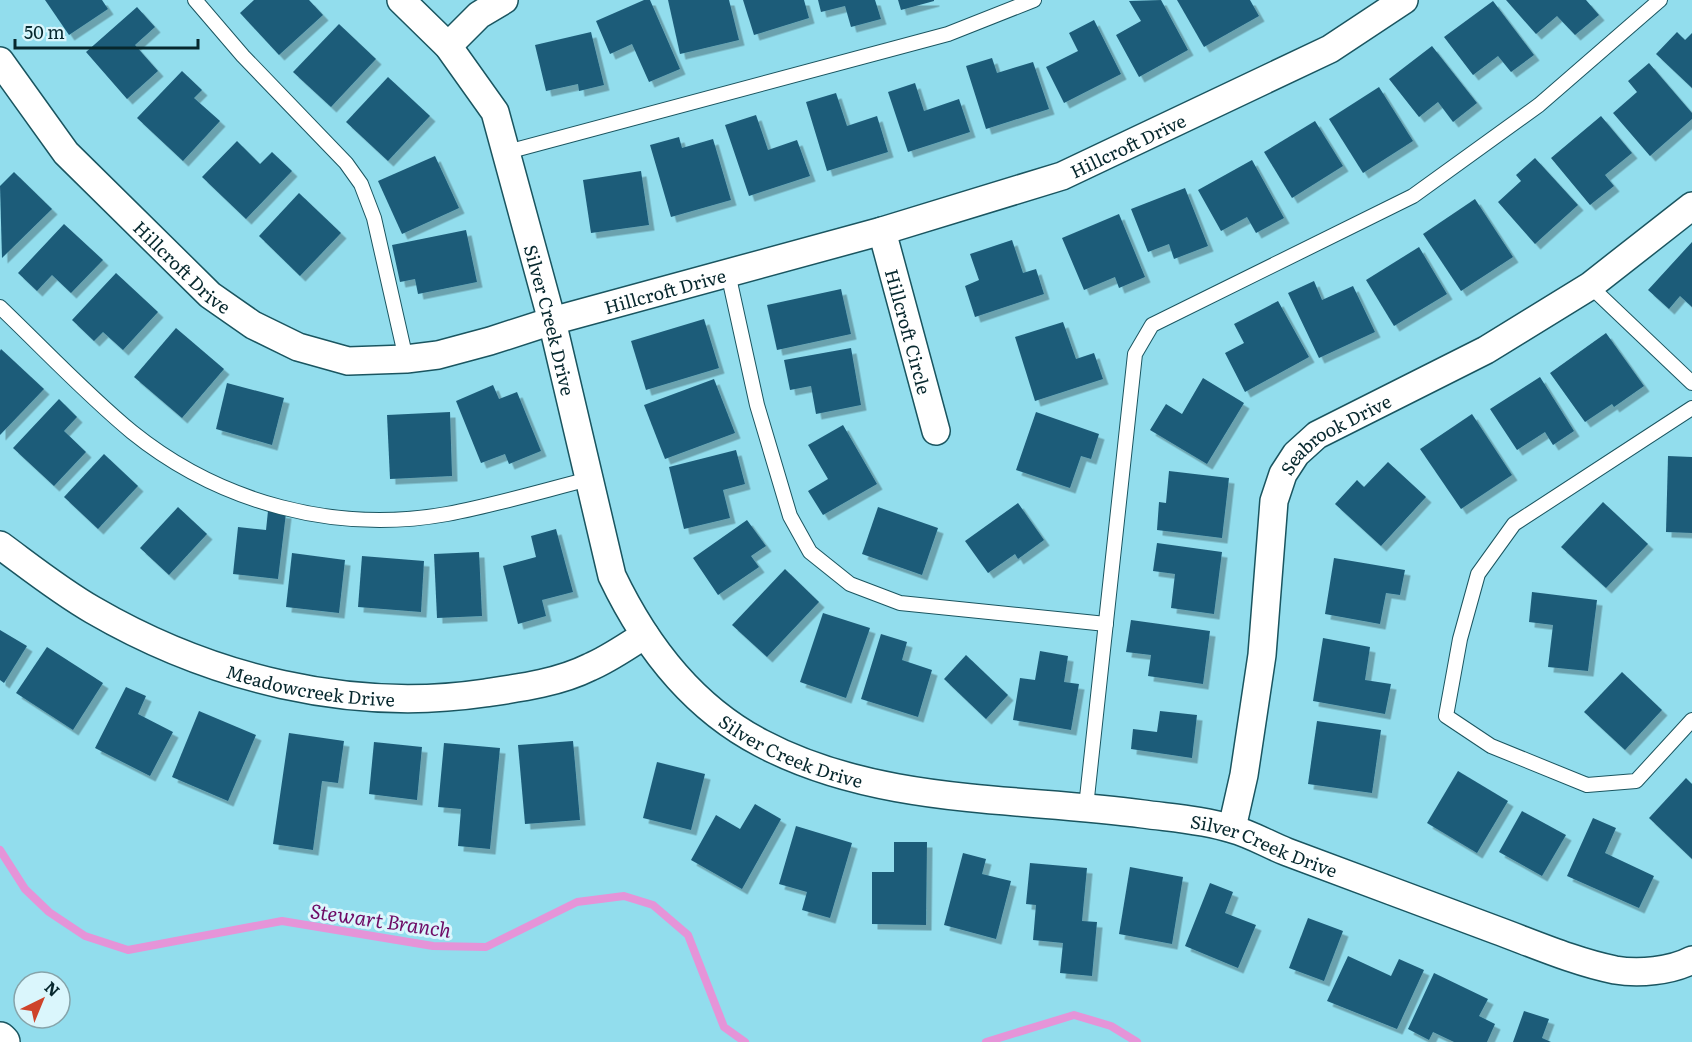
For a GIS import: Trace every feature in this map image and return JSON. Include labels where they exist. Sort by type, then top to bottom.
[{"type":"main road","points":[[0,1039],[3,1042]]},
{"type":"street","name":"Silver Creek Drive","points":[[401,0],[448,46],[495,112],[552,321],[612,576],[628,609],[664,664],[721,717],[760,743],[812,766],[871,783],[924,792],[1086,807],[1232,828],[1546,948],[1617,970],[1638,971],[1667,968],[1692,960]]},
{"type":"street","points":[[448,46],[479,15],[504,0]]},
{"type":"street","name":"Hillcroft Drive","points":[[0,61],[66,153],[210,295],[253,325],[298,347],[348,361],[406,359],[438,355],[552,321],[882,231],[1062,177],[1330,49],[1404,0]]},
{"type":"street","name":"Seabrook Drive","points":[[1232,828],[1244,775],[1262,656],[1274,501],[1283,474],[1296,454],[1317,435],[1486,350],[1590,286],[1692,206]]},
{"type":"street","name":"Hillcroft Circle","points":[[882,231],[936,431]]},
{"type":"street","name":"Meadowcreek Drive","points":[[0,545],[92,609],[140,635],[192,657],[296,689],[410,699],[464,696],[525,687],[589,668],[645,635]]},
{"type":"lane","points":[[195,0],[243,56],[346,163],[361,184],[374,218],[406,359]]},
{"type":"lane","points":[[507,152],[948,34],[1034,0]]},
{"type":"lane","points":[[1086,807],[1135,354],[1152,325],[1413,196],[1539,105],[1660,0]]},
{"type":"lane","points":[[728,273],[757,405],[790,516],[810,552],[850,584],[900,603],[1106,624]]},
{"type":"lane","points":[[1590,286],[1692,383]]},
{"type":"lane","points":[[0,308],[133,432],[195,476],[261,504],[356,521],[390,519],[446,514],[589,479]]},
{"type":"lane","points":[[1692,408],[1514,524],[1478,574],[1460,639],[1446,716],[1491,746],[1587,785],[1636,781],[1692,720]]},
{"type":"building","points":[[45,0],[102,0],[108,9],[69,35]]},
{"type":"building","points":[[254,0],[309,0],[323,15],[279,55],[240,13]]},
{"type":"building","points":[[644,0],[650,0],[680,69],[649,82],[632,44],[610,54],[596,21]]},
{"type":"building","points":[[668,0],[729,0],[739,40],[680,54]]},
{"type":"building","points":[[743,0],[804,0],[809,18],[754,35]]},
{"type":"building","points":[[818,0],[875,0],[881,19],[851,27],[845,6],[821,12]]},
{"type":"building","points":[[898,0],[934,0],[934,1],[901,10]]},
{"type":"building","points":[[1161,0],[1188,50],[1139,77],[1116,35],[1141,21],[1129,1]]},
{"type":"building","points":[[1177,0],[1250,0],[1259,16],[1204,47]]},
{"type":"building","points":[[1506,0],[1586,0],[1599,15],[1575,35],[1557,16],[1536,34]]},
{"type":"building","points":[[1493,1],[1534,55],[1511,72],[1498,56],[1473,75],[1444,37]]},
{"type":"building","points":[[137,7],[155,27],[135,45],[158,71],[127,99],[86,52]]},
{"type":"building","points":[[1094,20],[1121,74],[1064,103],[1046,67],[1078,51],[1069,33]]},
{"type":"building","points":[[339,24],[376,59],[331,107],[293,72]]},
{"type":"building","points":[[591,32],[604,85],[579,91],[578,84],[546,91],[535,45]]},
{"type":"building","points":[[1677,32],[1685,40],[1692,33],[1692,88],[1656,54]]},
{"type":"building","points":[[1432,46],[1477,103],[1453,122],[1438,102],[1419,117],[1389,79]]},
{"type":"building","points":[[992,58],[997,73],[1033,62],[1049,109],[986,129],[966,66]]},
{"type":"building","points":[[1649,63],[1692,113],[1692,119],[1650,156],[1613,113],[1637,92],[1628,81]]},
{"type":"building","points":[[182,71],[202,90],[194,98],[220,121],[183,161],[137,118]]},
{"type":"building","points":[[388,77],[430,116],[388,161],[346,122]]},
{"type":"building","points":[[915,83],[924,111],[959,99],[970,132],[908,152],[888,92]]},
{"type":"building","points":[[1379,87],[1413,141],[1363,173],[1329,119]]},
{"type":"building","points":[[836,93],[847,126],[877,116],[888,152],[827,171],[806,102]]},
{"type":"building","points":[[756,115],[768,150],[797,140],[810,176],[749,196],[725,125]]},
{"type":"building","points":[[1601,116],[1632,153],[1605,175],[1614,186],[1590,205],[1551,158]]},
{"type":"building","points":[[1315,121],[1343,166],[1292,198],[1264,152]]},
{"type":"building","points":[[679,137],[682,148],[713,139],[731,200],[671,217],[650,145]]},
{"type":"building","points":[[237,141],[260,164],[272,152],[292,171],[246,219],[202,177]]},
{"type":"building","points":[[435,156],[459,208],[402,234],[378,181]]},
{"type":"building","points":[[1535,158],[1578,205],[1535,244],[1498,202],[1521,181],[1516,175]]},
{"type":"building","points":[[1252,160],[1284,218],[1256,233],[1247,217],[1221,231],[1198,190]]},
{"type":"building","points":[[641,171],[649,225],[591,233],[583,180]]},
{"type":"building","points":[[14,172],[52,209],[2,258],[0,186]]},
{"type":"building","points":[[1185,188],[1208,246],[1174,259],[1169,244],[1148,252],[1131,209]]},
{"type":"building","points":[[299,193],[341,233],[300,276],[259,236]]},
{"type":"building","points":[[1475,199],[1513,257],[1461,291],[1423,234]]},
{"type":"building","points":[[1119,214],[1145,277],[1119,288],[1115,277],[1084,290],[1062,238]]},
{"type":"building","points":[[64,224],[103,260],[71,293],[52,275],[37,291],[18,273]]},
{"type":"building","points":[[466,230],[477,282],[418,294],[415,279],[400,282],[392,245]]},
{"type":"building","points":[[1012,240],[1023,273],[1036,269],[1044,294],[975,317],[965,286],[979,280],[970,254]]},
{"type":"building","points":[[1692,242],[1692,307],[1680,296],[1669,309],[1648,290]]},
{"type":"building","points":[[1419,247],[1447,294],[1394,326],[1366,280]]},
{"type":"building","points":[[116,273],[158,312],[123,350],[103,332],[94,341],[72,320]]},
{"type":"building","points":[[1314,281],[1322,300],[1353,286],[1375,332],[1319,358],[1288,293]]},
{"type":"building","points":[[841,289],[851,334],[777,350],[767,305]]},
{"type":"building","points":[[1278,301],[1309,357],[1245,392],[1225,353],[1244,343],[1234,324]]},
{"type":"building","points":[[704,319],[719,368],[646,390],[631,341]]},
{"type":"building","points":[[1063,322],[1076,359],[1094,353],[1103,379],[1035,401],[1015,337]]},
{"type":"building","points":[[176,328],[224,369],[182,418],[134,377]]},
{"type":"building","points":[[1606,333],[1644,386],[1614,407],[1612,404],[1585,422],[1550,373]]},
{"type":"building","points":[[851,348],[861,405],[816,414],[811,386],[790,390],[784,360]]},
{"type":"building","points":[[1,349],[44,389],[0,435],[0,351]]},
{"type":"building","points":[[1540,377],[1574,431],[1553,445],[1545,432],[1517,450],[1490,409]]},
{"type":"building","points":[[1203,378],[1244,403],[1207,464],[1150,430],[1166,404],[1182,414]]},
{"type":"building","points":[[714,379],[735,433],[665,459],[644,405]]},
{"type":"building","points":[[227,383],[284,398],[272,445],[216,429]]},
{"type":"building","points":[[493,385],[499,399],[517,392],[541,451],[509,464],[505,454],[481,463],[456,401]]},
{"type":"building","points":[[59,399],[77,417],[64,431],[86,452],[54,486],[13,448]]},
{"type":"building","points":[[450,412],[452,476],[390,479],[387,415]]},
{"type":"building","points":[[1036,412],[1099,434],[1091,459],[1081,456],[1070,488],[1016,470]]},
{"type":"building","points":[[1472,414],[1512,475],[1461,509],[1420,449]]},
{"type":"building","points":[[843,425],[877,484],[823,515],[808,491],[828,479],[808,445]]},
{"type":"building","points":[[736,450],[745,484],[723,490],[730,518],[684,529],[669,467]]},
{"type":"building","points":[[104,454],[138,486],[98,529],[64,497]]},
{"type":"building","points":[[1668,456],[1692,457],[1692,533],[1666,532]]},
{"type":"building","points":[[1388,462],[1426,497],[1381,546],[1335,504],[1357,480],[1364,487]]},
{"type":"building","points":[[1169,471],[1229,478],[1222,538],[1157,530],[1159,502],[1166,503]]},
{"type":"building","points":[[1603,502],[1648,544],[1606,588],[1561,547]]},
{"type":"building","points":[[1018,503],[1044,540],[1018,559],[1015,554],[988,573],[965,541]]},
{"type":"building","points":[[178,507],[207,534],[169,575],[140,548]]},
{"type":"building","points":[[878,507],[938,528],[922,575],[862,554]]},
{"type":"building","points":[[268,511],[286,513],[278,579],[233,574],[238,527],[266,530]]},
{"type":"building","points":[[747,520],[766,546],[751,556],[759,567],[718,595],[693,558]]},
{"type":"building","points":[[556,529],[573,592],[542,600],[546,616],[518,624],[503,566],[536,557],[531,536]]},
{"type":"building","points":[[1157,543],[1222,552],[1214,614],[1171,608],[1175,574],[1153,571]]},
{"type":"building","points":[[479,552],[482,616],[437,618],[434,554]]},
{"type":"building","points":[[292,553],[345,560],[339,613],[286,607]]},
{"type":"building","points":[[362,556],[424,561],[421,612],[358,607]]},
{"type":"building","points":[[1334,558],[1405,570],[1400,595],[1386,593],[1380,624],[1325,614]]},
{"type":"building","points":[[785,569],[819,602],[767,657],[732,625]]},
{"type":"building","points":[[1532,592],[1597,600],[1588,671],[1548,667],[1553,625],[1529,622]]},
{"type":"building","points":[[823,613],[870,628],[846,698],[800,682]]},
{"type":"building","points":[[1131,620],[1210,631],[1203,684],[1148,676],[1151,655],[1126,652]]},
{"type":"building","points":[[0,630],[27,646],[4,683],[0,680]]},
{"type":"building","points":[[881,634],[907,642],[902,660],[932,670],[918,717],[861,699]]},
{"type":"building","points":[[1323,638],[1370,647],[1365,680],[1391,684],[1385,714],[1313,701]]},
{"type":"building","points":[[47,647],[103,683],[73,730],[16,693]]},
{"type":"building","points":[[1040,651],[1068,656],[1064,682],[1079,684],[1071,730],[1013,720],[1020,678],[1035,680]]},
{"type":"building","points":[[966,655],[1008,695],[986,719],[944,679]]},
{"type":"building","points":[[1622,672],[1662,710],[1625,750],[1584,712]]},
{"type":"building","points":[[126,687],[146,696],[138,714],[173,732],[150,776],[95,748]]},
{"type":"building","points":[[199,711],[256,735],[228,801],[172,777]]},
{"type":"building","points":[[1160,711],[1197,715],[1192,758],[1131,749],[1133,729],[1157,732]]},
{"type":"building","points":[[1317,721],[1381,730],[1372,793],[1308,784]]},
{"type":"building","points":[[289,733],[344,741],[338,783],[322,781],[313,850],[273,844]]},
{"type":"building","points":[[573,741],[580,820],[525,824],[518,745]]},
{"type":"building","points":[[374,742],[422,747],[417,800],[369,794]]},
{"type":"building","points":[[444,743],[500,748],[490,849],[458,846],[461,809],[438,807]]},
{"type":"building","points":[[657,762],[705,774],[691,830],[643,818]]},
{"type":"building","points":[[1458,771],[1508,801],[1477,853],[1427,823]]},
{"type":"building","points":[[1686,778],[1692,784],[1692,859],[1649,818]]},
{"type":"building","points":[[755,804],[781,819],[742,889],[691,860],[716,815],[740,829]]},
{"type":"building","points":[[1522,811],[1566,835],[1542,876],[1499,852]]},
{"type":"building","points":[[1593,818],[1616,828],[1605,853],[1654,876],[1639,908],[1567,876]]},
{"type":"building","points":[[796,826],[852,843],[830,918],[802,910],[807,892],[779,884]]},
{"type":"building","points":[[894,842],[927,842],[926,925],[872,924],[872,872],[894,872]]},
{"type":"building","points":[[963,853],[986,859],[982,874],[1011,881],[996,939],[944,925]]},
{"type":"building","points":[[1030,863],[1087,868],[1082,921],[1097,922],[1092,976],[1060,973],[1063,943],[1033,940],[1036,905],[1026,904]]},
{"type":"building","points":[[1130,867],[1183,877],[1172,944],[1119,934]]},
{"type":"building","points":[[1210,883],[1233,892],[1225,913],[1256,925],[1238,968],[1185,946]]},
{"type":"building","points":[[1308,918],[1343,931],[1324,981],[1289,968]]},
{"type":"building","points":[[1348,956],[1391,976],[1399,959],[1424,970],[1397,1029],[1327,1001]]},
{"type":"building","points":[[1434,973],[1488,999],[1479,1016],[1495,1024],[1487,1042],[1454,1042],[1433,1032],[1429,1040],[1408,1029]]},
{"type":"building","points":[[1524,1011],[1549,1019],[1542,1038],[1551,1042],[1513,1042]]},
{"type":"waterway","name":"Stewart Branch","points":[[0,850],[25,889],[49,912],[85,936],[128,950],[282,921],[433,946],[486,947],[577,902],[624,896],[653,905],[688,935],[724,1027],[745,1042]]},
{"type":"waterway","name":"Stewart Branch","points":[[986,1042],[1074,1015],[1111,1026],[1137,1042]]}]
